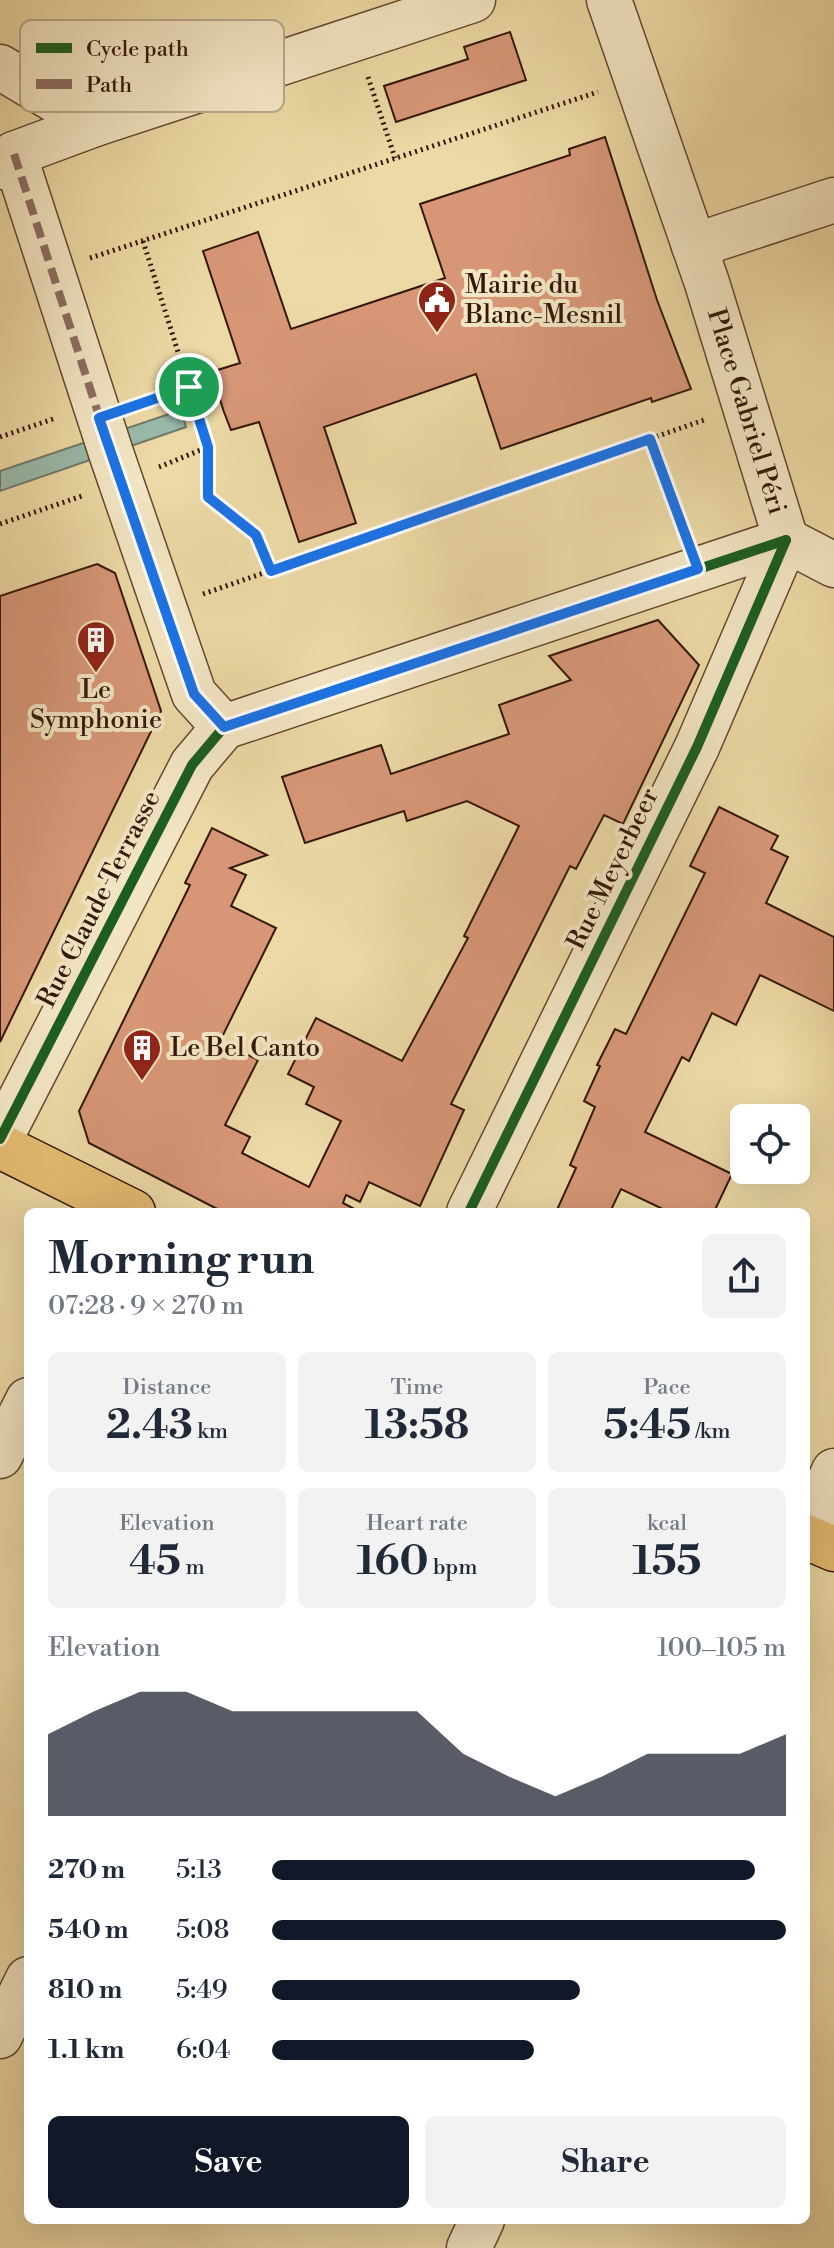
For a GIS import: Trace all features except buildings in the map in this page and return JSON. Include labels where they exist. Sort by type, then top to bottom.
[{"type":"main road","points":[[0,1146],[121,1208]]},
{"type":"main road","points":[[810,1537],[834,1549]]},
{"type":"street","points":[[284,61],[473,0]]},
{"type":"street","name":"Place Gabriel Péri","points":[[224,727],[786,540],[694,246],[609,0]]},
{"type":"street","points":[[0,67],[20,79]]},
{"type":"street","points":[[75,112],[95,124]]},
{"type":"street","points":[[131,112],[5,155],[52,271],[194,694],[224,727]]},
{"type":"street","points":[[694,246],[834,200]]},
{"type":"street","points":[[786,540],[834,565]]},
{"type":"street","name":"Rue Meyerbeer","points":[[471,1208],[712,753],[786,540]]},
{"type":"street","name":"Rue Claude Terrasse","points":[[0,1139],[192,765],[224,727]]},
{"type":"street","points":[[0,1456],[24,1408]]},
{"type":"street","points":[[810,1526],[834,1471]]},
{"type":"street","points":[[0,2036],[24,1987]]},
{"type":"street","points":[[469,2248],[480,2224]]},
{"type":"path","points":[[355,38],[395,158]]},
{"type":"path","points":[[52,271],[637,80]]},
{"type":"path","points":[[143,241],[208,447],[208,497],[256,535],[271,571]]},
{"type":"path","points":[[0,437],[189,387]]},
{"type":"path","points":[[165,608],[746,406]]},
{"type":"path","points":[[650,439],[698,569]]},
{"type":"path","points":[[0,524],[121,483],[208,447]]},
{"type":"shaded area","points":[[181,410],[186,427],[0,491],[0,471]]},
{"type":"marked path","points":[[14,154],[111,453],[194,694],[224,727]]},
{"type":"cycle path","points":[[0,1139],[192,765],[224,727],[786,540]]},
{"type":"cycle path","points":[[471,1208],[697,747],[786,540]]},
{"type":"place","name":"Mairie du Blanc-Mesnil","points":[[437,334]]},
{"type":"place","name":"Le Symphonie","points":[[96,674]]},
{"type":"place","name":"Le Bel Canto","points":[[142,1082]]},
{"type":"route","points":[[189,387],[208,447],[208,497],[256,535],[271,571],[650,439],[698,569],[224,727],[194,694],[99,418],[189,387]]}]
